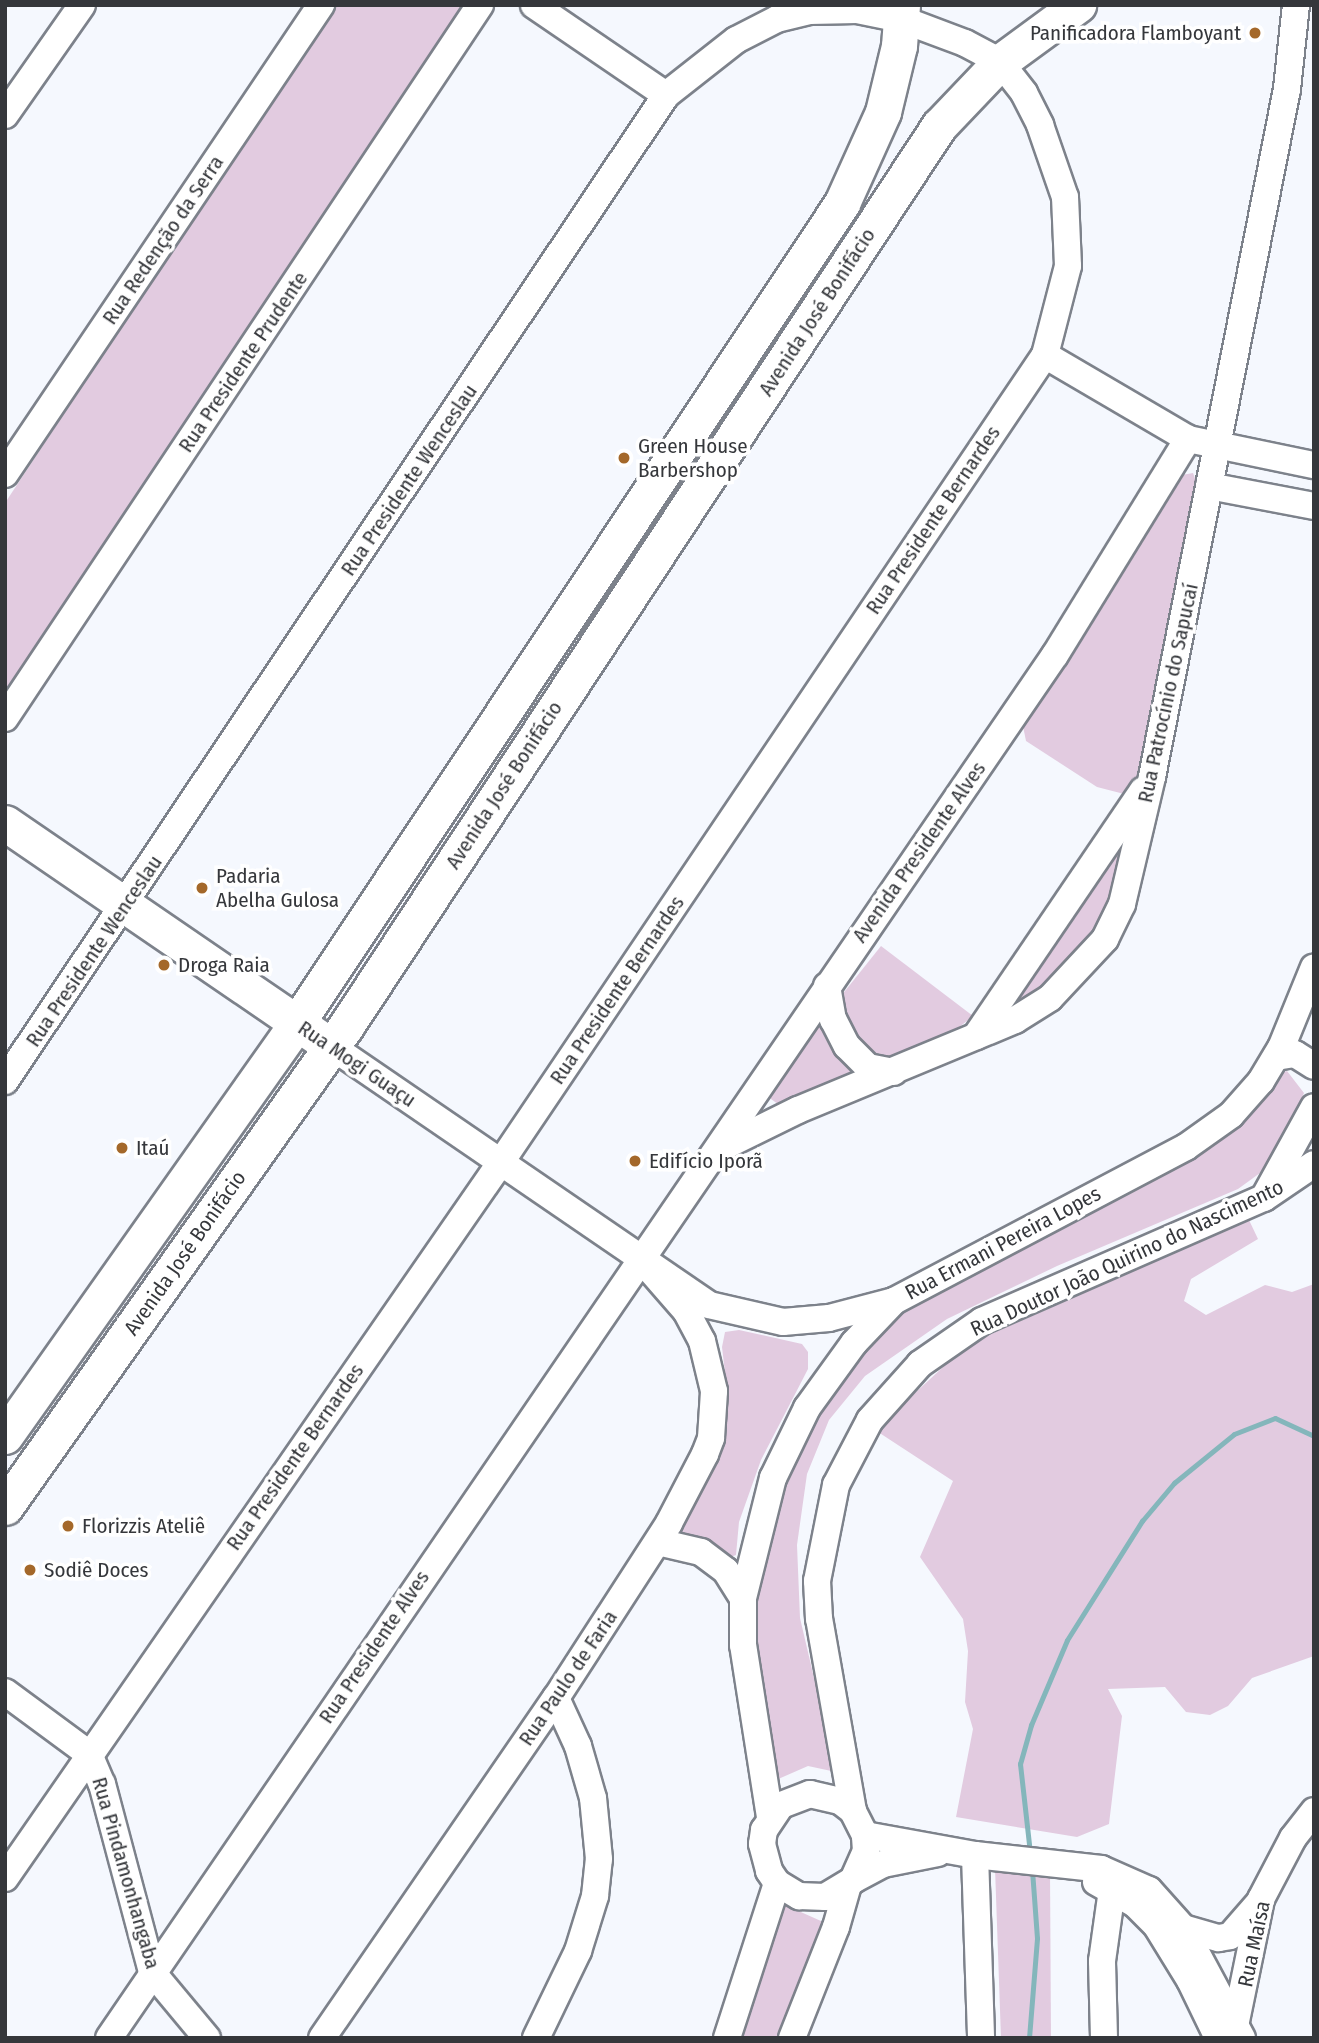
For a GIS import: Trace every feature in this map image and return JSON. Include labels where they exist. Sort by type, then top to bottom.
[{"type":"main road","name":"Avenida José Bonifácio","points":[[5,1507],[331,1046],[939,126],[1000,62],[1078,5]]},
{"type":"main road","name":"Avenida José Bonifácio","points":[[5,1436],[297,1023],[842,202],[883,112],[902,12]]},
{"type":"main road","name":"Rua Mogi Guaçu","points":[[5,823],[331,1046]]},
{"type":"street","points":[[5,115],[82,5]]},
{"type":"street","name":"Rua Redenção da Serra","points":[[5,474],[321,5]]},
{"type":"street","name":"Rua Presidente Prudente","points":[[5,718],[480,5]]},
{"type":"street","points":[[534,5],[666,95]]},
{"type":"street","name":"Rua Patrocínio do Sapucaí","points":[[719,1149],[798,1110],[976,1037],[1050,998],[1105,939],[1122,904],[1152,777],[1209,486],[1214,443],[1287,89],[1296,5]]},
{"type":"street","name":"Rua Presidente Wenceslau","points":[[5,1081],[666,95],[719,52],[777,19],[835,10],[902,12],[1000,62]]},
{"type":"street","name":"Rua Presidente Bernardes","points":[[5,1878],[501,1163],[1045,355],[1068,266],[1065,197],[1040,125],[1024,93],[1000,62]]},
{"type":"street","points":[[1045,355],[1188,439],[1314,465]]},
{"type":"street","name":"Avenida Presidente Alves","points":[[639,1257],[719,1149],[827,986],[1055,655],[1188,439]]},
{"type":"street","points":[[1209,486],[1314,506]]},
{"type":"street","points":[[976,1037],[1152,777]]},
{"type":"street","name":"Rua Ermani Pereira Lopes","points":[[771,1817],[743,1645],[743,1598],[773,1478],[807,1408],[854,1343],[894,1301],[1186,1147],[1231,1115],[1276,1057],[1314,967]]},
{"type":"street","points":[[827,986],[832,1019],[847,1046],[869,1066],[894,1072]]},
{"type":"street","name":"Rua Mogi Guaçu","points":[[331,1046],[709,1305],[734,1314]]},
{"type":"street","points":[[1276,1057],[1295,1054],[1314,1066]]},
{"type":"street","points":[[1264,1198],[1314,1107]]},
{"type":"street","name":"Rua Doutor João Quirino do Nascimento","points":[[853,1811],[819,1619],[817,1581],[836,1485],[870,1420],[920,1364],[982,1321],[1264,1198],[1314,1164]]},
{"type":"street","name":"Rua Paulo de Faria","points":[[322,2038],[556,1698],[658,1542],[710,1438],[714,1391],[702,1341],[671,1293],[639,1257]]},
{"type":"street","name":"Rua Presidente Alves","points":[[109,2038],[639,1257]]},
{"type":"street","points":[[702,1341],[720,1319],[734,1314],[783,1322],[829,1318],[894,1301]]},
{"type":"street","points":[[658,1542],[701,1552],[726,1571],[743,1598]]},
{"type":"street","name":"Rua Pindamonhangaba","points":[[5,1692],[89,1754],[102,1784],[152,1972],[207,2038]]},
{"type":"street","points":[[536,2038],[578,1951],[595,1896],[599,1859],[593,1798],[578,1746],[556,1698]]},
{"type":"street","points":[[727,2038],[777,1883],[763,1851],[771,1817],[788,1801],[810,1794],[840,1801],[853,1811],[865,1835],[862,1867],[850,1883],[836,1927],[792,2038]]},
{"type":"street","name":"Rua Maísa","points":[[1229,2036],[1261,1899],[1293,1838],[1314,1811]]},
{"type":"street","points":[[865,1835],[975,1854],[1066,1865],[1149,1890],[1183,1928],[1229,2036]]},
{"type":"street","points":[[777,1883],[812,1898],[850,1883],[883,1864],[975,1854]]},
{"type":"street","points":[[975,1854],[981,2038]]},
{"type":"street","points":[[1112,1881],[1146,1915],[1229,2036]]},
{"type":"street","points":[[1104,2038],[1104,1937],[1112,1881]]},
{"type":"street","points":[[1183,1928],[1207,1936],[1230,1936],[1261,1899]]},
{"type":"street","points":[[1104,1937],[1119,1922],[1146,1915]]},
{"type":"shaded area","points":[[333,5],[465,5],[5,696],[5,503]]},
{"type":"shaded area","points":[[1193,473],[1197,484],[1144,783],[1128,795],[1097,787],[1026,741],[1023,726],[1182,475]]},
{"type":"shaded area","points":[[1105,852],[1122,855],[1103,933],[1024,1009],[1003,1018]]},
{"type":"shaded area","points":[[881,946],[973,1016],[947,1037],[911,1055],[881,1058],[856,1045],[841,996]]},
{"type":"shaded area","points":[[822,1026],[852,1069],[854,1079],[782,1107],[771,1099],[766,1086],[807,1027]]},
{"type":"shaded area","points":[[1287,1071],[1304,1093],[1285,1136],[1260,1173],[1238,1189],[1057,1266],[947,1319],[865,1376],[829,1420],[807,1474],[797,1545],[800,1618],[836,1772],[808,1766],[776,1780],[752,1617],[784,1468],[868,1330],[1204,1148],[1277,1075]]},
{"type":"shaded area","points":[[1249,1220],[1258,1239],[1191,1279],[1184,1301],[1206,1315],[1265,1285],[1292,1292],[1314,1284],[1314,1656],[1252,1678],[1228,1706],[1210,1715],[1186,1712],[1165,1687],[1108,1689],[1122,1716],[1109,1824],[1077,1837],[956,1817],[973,1729],[965,1702],[968,1651],[963,1619],[920,1557],[953,1481],[875,1430],[968,1344]]},
{"type":"shaded area","points":[[739,1330],[802,1344],[808,1352],[808,1369],[761,1460],[739,1522],[736,1555],[725,1559],[681,1537],[680,1523],[717,1460],[726,1381],[722,1347],[725,1332]]},
{"type":"shaded area","points":[[995,1868],[1050,1870],[1051,2038],[1001,2038]]},
{"type":"shaded area","points":[[785,1905],[830,1925],[781,2038],[732,2038]]},
{"type":"waterway","points":[[1030,1853],[1020,1764],[1031,1725],[1067,1640],[1142,1521],[1174,1483],[1234,1434],[1275,1418],[1314,1436]]},
{"type":"waterway","points":[[1029,2038],[1037,1938],[1032,1870]]},
{"type":"place","name":"Panificadora Flamboyant","points":[[1255,33]]},
{"type":"place","name":"Green House Barbershop","points":[[624,458]]},
{"type":"place","name":"Padaria Abelha Gulosa","points":[[202,888]]},
{"type":"place","name":"Droga Raia","points":[[164,965]]},
{"type":"place","name":"Itaú","points":[[122,1148]]},
{"type":"place","name":"Edifício Iporã","points":[[635,1161]]},
{"type":"place","name":"Florizzis Ateliê","points":[[68,1526]]},
{"type":"place","name":"Sodiê Doces","points":[[30,1570]]}]
